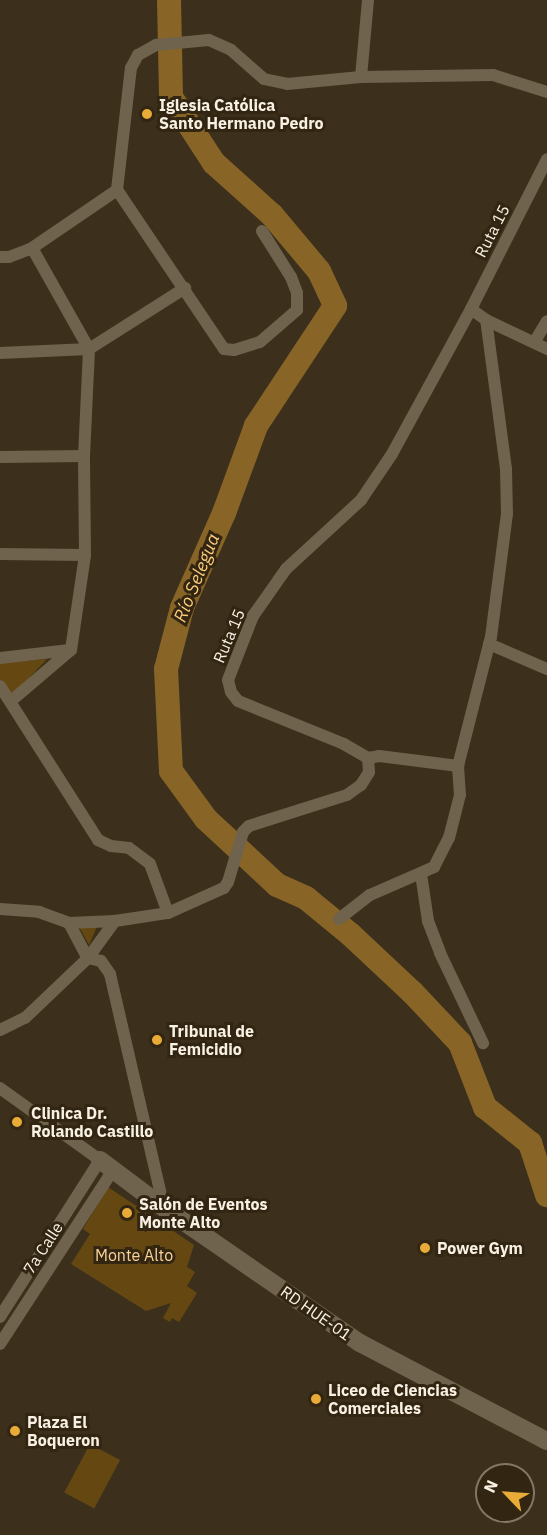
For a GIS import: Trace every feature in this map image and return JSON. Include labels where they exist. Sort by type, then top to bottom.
[{"type":"street","points":[[361,76],[368,0]]},
{"type":"street","points":[[262,231],[291,277],[297,293],[297,310],[260,342],[234,350],[224,349],[117,190],[131,68],[138,55],[156,45],[209,40],[231,50],[264,79],[287,84],[361,76],[493,75],[547,92]]},
{"type":"street","name":"Ruta 15","points":[[368,758],[344,744],[238,701],[231,692],[228,680],[253,616],[286,570],[361,500],[392,454],[471,309],[547,159]]},
{"type":"street","points":[[0,257],[9,258],[32,248],[117,190]]},
{"type":"street","points":[[11,701],[71,650],[85,555],[84,456],[88,349],[32,248]]},
{"type":"street","points":[[0,353],[88,349],[185,288]]},
{"type":"street","points":[[471,309],[486,320],[535,341],[547,349]]},
{"type":"street","points":[[339,919],[370,896],[434,867],[449,838],[460,795],[458,766],[489,644],[507,514],[506,469],[486,320]]},
{"type":"street","points":[[535,341],[547,321]]},
{"type":"street","points":[[0,457],[84,456]]},
{"type":"street","points":[[0,554],[85,555]]},
{"type":"street","points":[[489,644],[547,669]]},
{"type":"street","points":[[0,658],[71,650]]},
{"type":"street","points":[[0,686],[98,840],[111,846],[129,848],[150,864],[168,913]]},
{"type":"street","points":[[0,909],[39,912],[69,923],[115,921],[168,913],[224,888],[243,832],[249,826],[347,795],[361,785],[369,772],[368,758],[379,756],[458,766]]},
{"type":"street","points":[[421,874],[428,921],[440,953],[483,1043]]},
{"type":"street","points":[[0,1030],[25,1018],[88,958],[115,921]]},
{"type":"street","points":[[69,923],[88,958],[101,961],[110,974],[164,1208]]},
{"type":"street","points":[[0,1088],[106,1165]]},
{"type":"street","name":"RD HUE-01","points":[[106,1165],[164,1208],[360,1343],[547,1441]]},
{"type":"street","name":"7a Calle","points":[[0,1317],[106,1165]]},
{"type":"street","name":"7a Calle","points":[[0,1344],[106,1165]]},
{"type":"green space","points":[[47,659],[11,697],[0,679],[0,663]]},
{"type":"green space","points":[[98,924],[89,945],[78,925]]},
{"type":"green space","name":"Monte Alto","points":[[108,1187],[194,1245],[187,1267],[195,1272],[187,1286],[197,1293],[179,1322],[172,1318],[170,1322],[163,1318],[171,1303],[146,1311],[71,1264],[90,1234],[83,1229]]},
{"type":"green space","points":[[90,1444],[120,1460],[94,1509],[64,1493]]},
{"type":"waterway","name":"Río Selegua","points":[[169,0],[171,97],[214,163],[272,215],[319,271],[335,306],[256,426],[224,513],[182,608],[166,669],[171,771],[206,819],[277,885],[306,898],[351,935],[412,992],[460,1043],[485,1107],[530,1143],[547,1195]]},
{"type":"place","name":"Iglesia Católica Santo Hermano Pedro","points":[[147,114]]},
{"type":"place","name":"Tribunal de Femicidio","points":[[157,1040]]},
{"type":"place","name":"Clinica Dr. Rolando Castillo","points":[[17,1122]]},
{"type":"place","name":"Salón de Eventos Monte Alto","points":[[127,1213]]},
{"type":"place","name":"Power Gym","points":[[425,1248]]},
{"type":"place","name":"Liceo de Ciencias Comerciales","points":[[316,1399]]},
{"type":"place","name":"Plaza El Boqueron","points":[[15,1431]]}]
